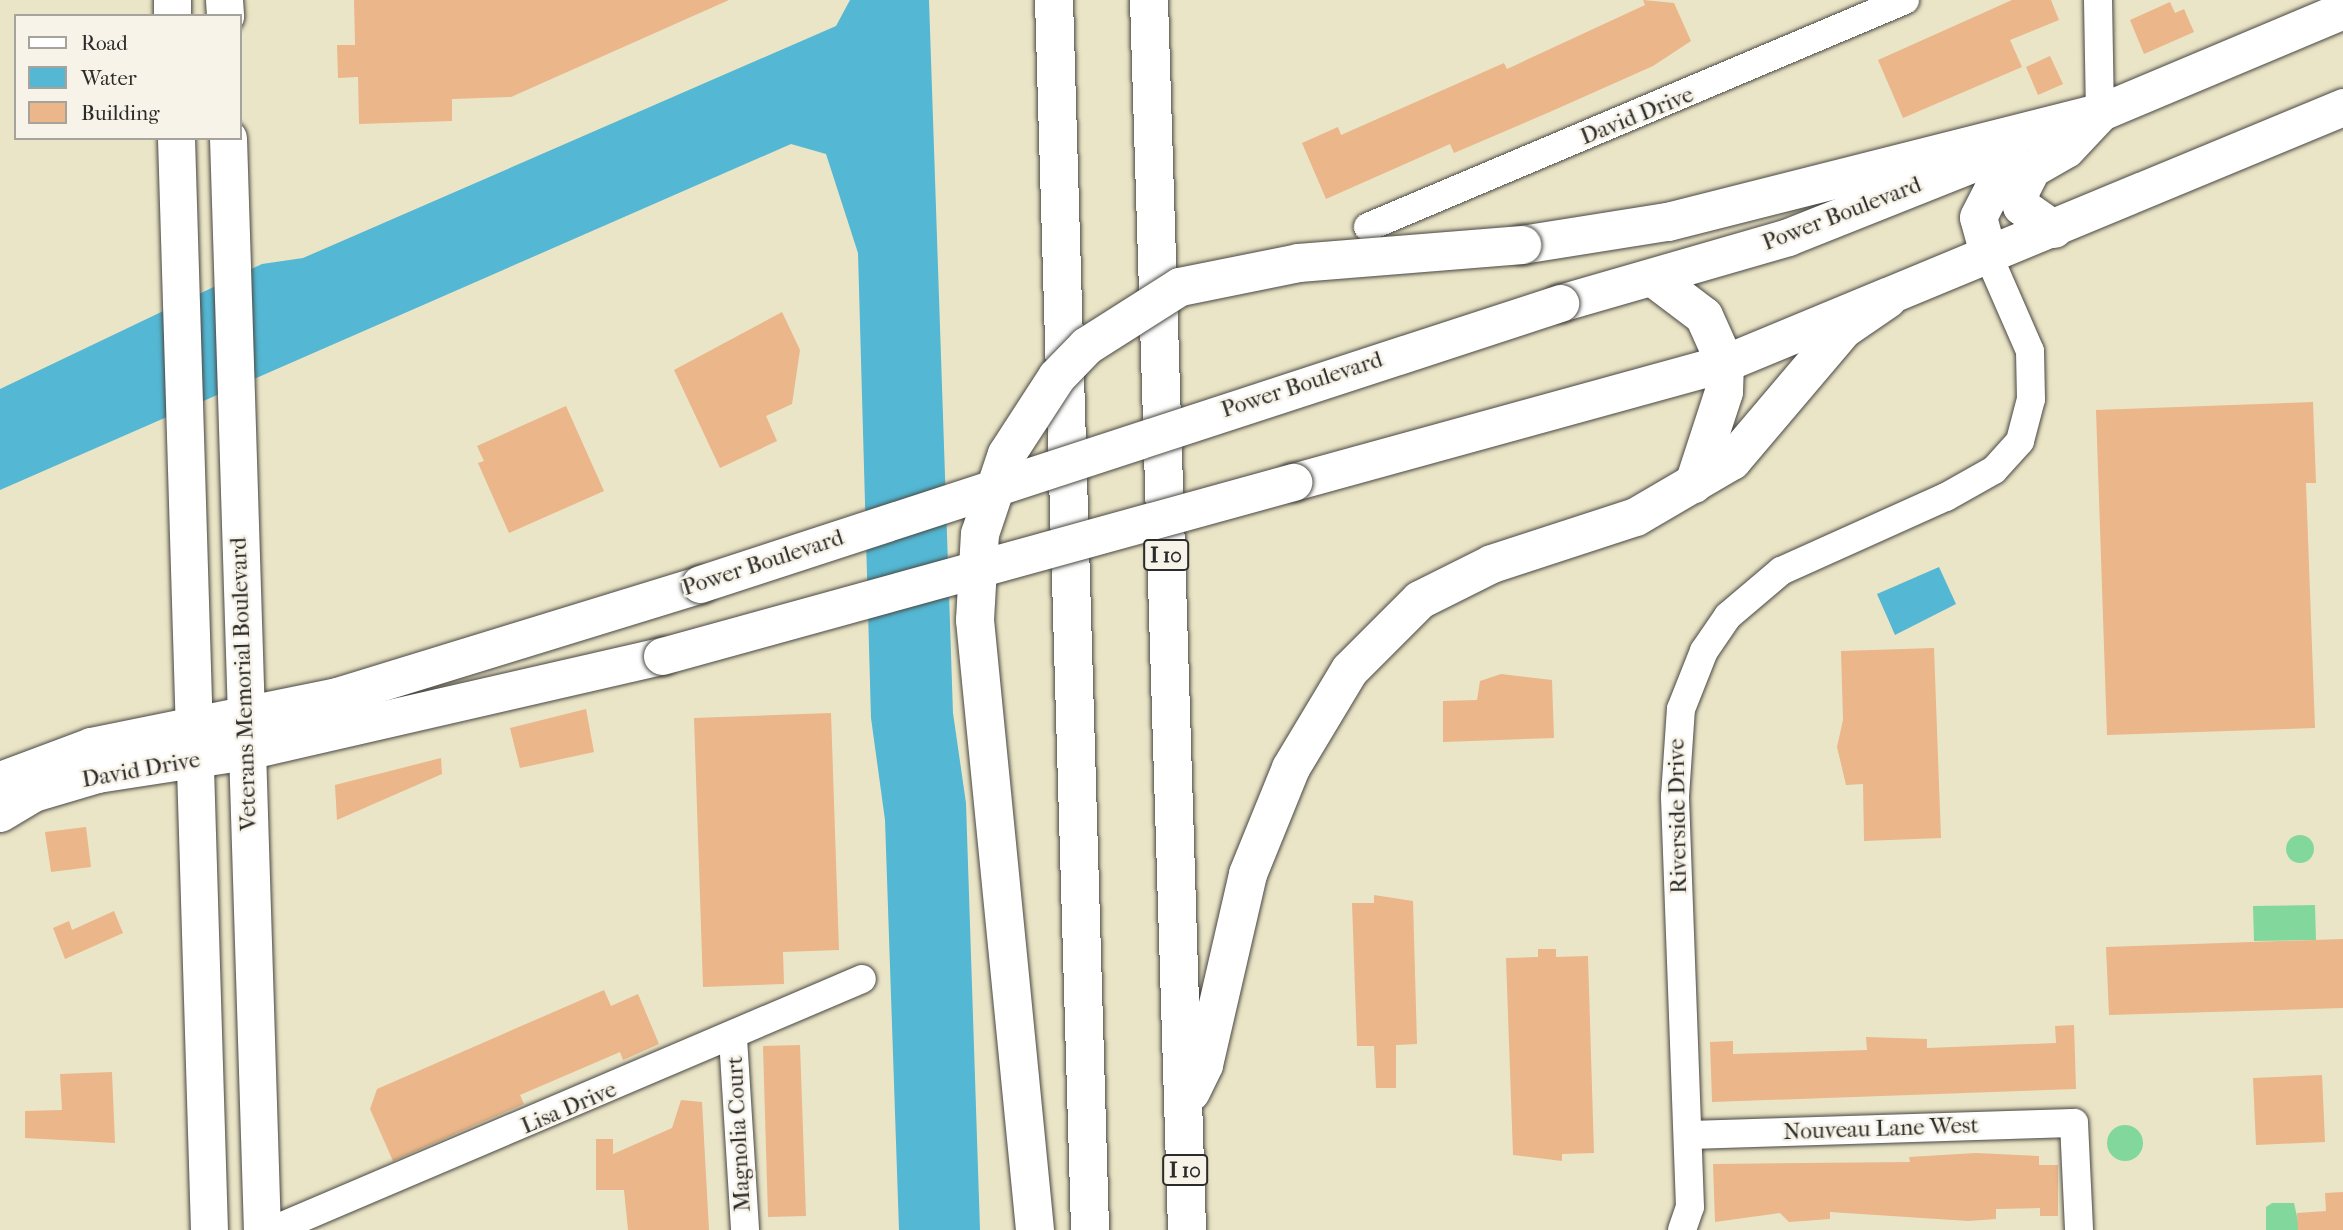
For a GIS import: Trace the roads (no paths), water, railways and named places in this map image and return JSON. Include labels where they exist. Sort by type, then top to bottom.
[{"type":"highway","points":[[1054,0],[1090,1230]]},
{"type":"highway","name":"I 10","points":[[1149,0],[1187,1230]]},
{"type":"highway","points":[[1035,1230],[975,620],[980,534],[1007,454],[1057,377],[1087,346],[1180,287],[1299,263],[1522,245],[1668,222],[2100,113]]},
{"type":"highway","points":[[1655,279],[1704,316],[1725,363],[1724,392],[1694,484]]},
{"type":"highway","points":[[1183,1110],[1204,1065],[1248,874],[1291,768],[1350,670],[1420,600],[1492,564],[1636,517],[1732,461],[1844,329],[1888,299]]},
{"type":"main road","name":"Power Boulevard","points":[[245,734],[1560,303],[1655,279],[1788,237],[2336,20]]},
{"type":"main road","points":[[245,734],[489,693],[662,656],[1725,363],[1888,299],[2329,112],[2343,87]]},
{"type":"main road","points":[[1989,257],[1978,217],[1991,192],[2066,149],[2100,113]]},
{"type":"main road","points":[[176,140],[209,1230]]},
{"type":"main road","points":[[218,140],[228,180]]},
{"type":"main road","name":"Veterans Memorial Boulevard","points":[[228,140],[234,403],[262,1230]]},
{"type":"main road","points":[[2032,168],[2020,192],[2021,206],[2054,229]]},
{"type":"main road","points":[[489,693],[499,677],[582,645],[608,614]]},
{"type":"main road","name":"David Drive","points":[[0,813],[33,793],[194,744],[245,734]]},
{"type":"main road","name":"David Drive","points":[[0,780],[56,755],[194,744]]},
{"type":"main road","points":[[200,940],[216,964],[228,1162],[237,1174],[260,1176]]},
{"type":"street","name":"David Drive","points":[[1367,227],[1905,0]]},
{"type":"street","points":[[2098,0],[2100,113]]},
{"type":"street","name":"Riverside Drive","points":[[1682,1230],[1690,1207],[1675,796],[1681,709],[1704,651],[1728,616],[1781,571],[1946,497],[1994,470],[2020,441],[2031,399],[2030,351],[1989,257]]},
{"type":"street","name":"Lisa Drive","points":[[273,1230],[733,1038],[862,979]]},
{"type":"street","name":"Magnolia Court","points":[[733,1038],[745,1230]]},
{"type":"street","name":"Nouveau Lane West","points":[[1688,1135],[2074,1123],[2079,1230]]},
{"type":"water","points":[[850,0],[929,0],[953,713],[966,803],[980,1230],[899,1230],[885,820],[871,718],[858,253],[826,154],[791,144],[0,490],[0,389],[262,264],[303,258],[836,26]]},
{"type":"water","points":[[1939,567],[1956,604],[1895,635],[1877,594]]}]
